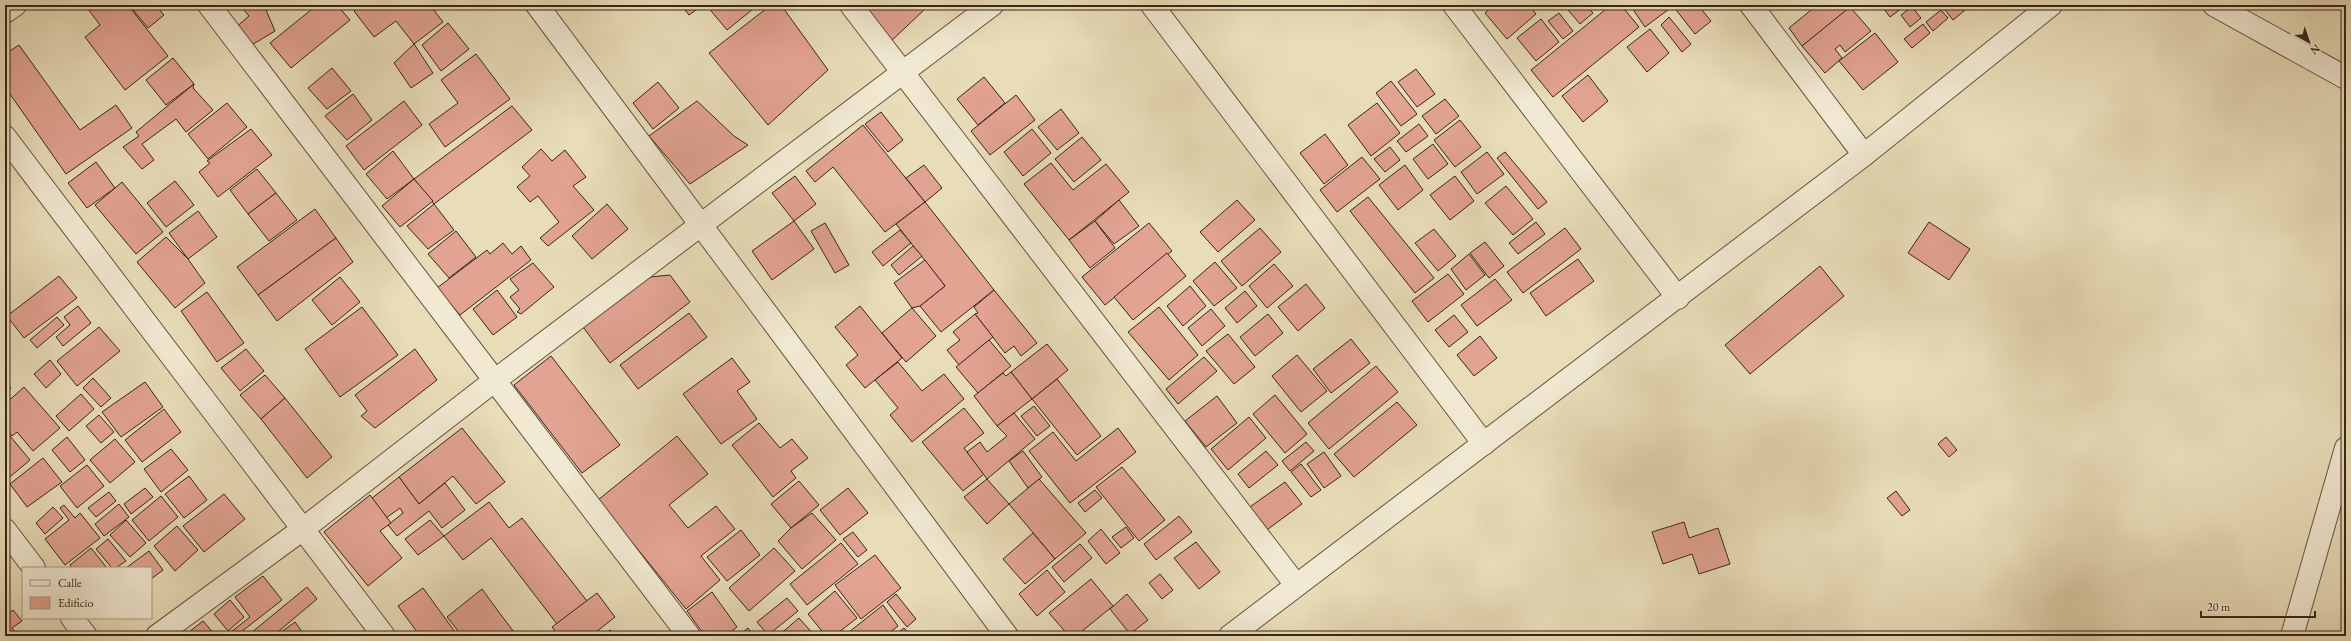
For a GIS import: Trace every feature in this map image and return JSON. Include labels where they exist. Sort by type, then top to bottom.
[{"type":"street","points":[[5,12],[15,5]]},
{"type":"street","points":[[209,5],[689,636]]},
{"type":"street","points":[[537,5],[1007,636]]},
{"type":"street","points":[[851,5],[1296,585]]},
{"type":"street","points":[[157,636],[303,529],[494,381],[992,5]]},
{"type":"street","points":[[1152,5],[1484,444]]},
{"type":"street","points":[[1454,5],[1678,298]]},
{"type":"street","points":[[1750,5],[1864,155]]},
{"type":"street","points":[[2214,5],[2346,78]]},
{"type":"street","points":[[1230,636],[1678,298],[1864,155],[2046,7]]},
{"type":"street","points":[[5,137],[384,636]]},
{"type":"street","points":[[2292,636],[2346,448]]},
{"type":"street","points":[[5,530],[33,567]]},
{"type":"street","points":[[73,619],[86,636]]},
{"type":"building","points":[[85,5],[128,5],[168,56],[125,90],[85,37],[100,25]]},
{"type":"building","points":[[155,5],[164,15],[148,28],[130,6]]},
{"type":"building","points":[[248,5],[272,5],[266,10],[275,31],[250,46],[235,28],[249,16],[243,9]]},
{"type":"building","points":[[317,5],[337,5],[350,20],[291,68],[270,43]]},
{"type":"building","points":[[362,5],[430,5],[443,22],[414,44],[396,21],[374,37],[354,11]]},
{"type":"building","points":[[681,5],[703,5],[689,15]]},
{"type":"building","points":[[758,5],[727,30],[707,6]]},
{"type":"building","points":[[771,5],[781,5],[828,70],[768,125],[709,53]]},
{"type":"building","points":[[876,5],[923,5],[925,9],[889,43],[865,12]]},
{"type":"building","points":[[1494,5],[1529,5],[1536,14],[1507,39],[1485,13]]},
{"type":"building","points":[[1564,5],[1586,5],[1593,13],[1580,24]]},
{"type":"building","points":[[1611,5],[1621,5],[1639,27],[1553,97],[1531,70]]},
{"type":"building","points":[[1630,5],[1672,5],[1673,6],[1645,27]]},
{"type":"building","points":[[1698,5],[1711,21],[1695,34],[1673,6]]},
{"type":"building","points":[[1817,5],[1853,5],[1802,46],[1789,28]]},
{"type":"building","points":[[1881,5],[1906,5],[1890,17]]},
{"type":"building","points":[[1941,5],[1971,5],[1953,20]]},
{"type":"building","points":[[1850,7],[1871,31],[1845,52],[1840,45],[1835,49],[1842,58],[1825,73],[1802,46]]},
{"type":"building","points":[[1912,7],[1921,18],[1910,27],[1901,15]]},
{"type":"building","points":[[1941,10],[1948,18],[1933,31],[1926,22]]},
{"type":"building","points":[[1559,13],[1573,31],[1563,39],[1548,21]]},
{"type":"building","points":[[1669,17],[1691,44],[1682,52],[1661,25]]},
{"type":"building","points":[[1541,19],[1559,42],[1536,61],[1517,38]]},
{"type":"building","points":[[448,23],[469,49],[441,71],[422,45]]},
{"type":"building","points":[[1923,24],[1930,33],[1912,48],[1904,39]]},
{"type":"building","points":[[1650,29],[1669,53],[1647,72],[1627,47]]},
{"type":"building","points":[[1875,33],[1898,62],[1863,90],[1839,61]]},
{"type":"building","points":[[414,44],[433,73],[411,88],[394,63]]},
{"type":"building","points":[[19,45],[80,130],[116,105],[132,128],[66,174],[5,87],[5,54]]},
{"type":"building","points":[[476,54],[510,99],[445,147],[429,124],[458,103],[441,80]]},
{"type":"building","points":[[173,58],[194,84],[166,105],[146,80]]},
{"type":"building","points":[[332,68],[351,91],[327,109],[308,88]]},
{"type":"building","points":[[1416,69],[1435,94],[1417,107],[1398,82]]},
{"type":"building","points":[[1588,75],[1608,101],[1583,122],[1562,96]]},
{"type":"building","points":[[984,77],[1005,103],[978,125],[957,99]]},
{"type":"building","points":[[1391,81],[1417,114],[1401,126],[1376,93]]},
{"type":"building","points":[[658,82],[679,108],[653,129],[633,103]]},
{"type":"building","points":[[194,84],[193,88],[213,110],[186,132],[176,119],[142,144],[154,160],[142,169],[123,147],[139,136],[136,132]]},
{"type":"building","points":[[353,94],[372,120],[347,140],[325,116]]},
{"type":"building","points":[[1016,95],[1035,120],[990,155],[971,131]]},
{"type":"building","points":[[1445,99],[1459,116],[1436,134],[1422,116]]},
{"type":"building","points":[[404,101],[422,125],[364,170],[346,146]]},
{"type":"building","points":[[697,101],[734,136],[748,145],[690,184],[649,136]]},
{"type":"building","points":[[227,103],[247,127],[208,159],[188,134]]},
{"type":"building","points":[[1377,103],[1400,133],[1371,156],[1348,125]]},
{"type":"building","points":[[512,106],[532,130],[434,204],[414,179]]},
{"type":"building","points":[[1061,109],[1079,133],[1057,150],[1038,127]]},
{"type":"building","points":[[881,112],[903,140],[888,152],[865,124]]},
{"type":"building","points":[[1460,120],[1481,147],[1455,167],[1434,140]]},
{"type":"building","points":[[1419,124],[1428,136],[1406,152],[1397,141]]},
{"type":"building","points":[[863,125],[925,202],[885,232],[833,167],[815,182],[806,171]]},
{"type":"building","points":[[251,129],[272,155],[218,197],[199,172],[210,163],[207,161]]},
{"type":"building","points":[[1032,129],[1051,153],[1023,176],[1004,152]]},
{"type":"building","points":[[1325,134],[1348,165],[1324,184],[1300,153]]},
{"type":"building","points":[[1082,137],[1101,160],[1074,182],[1055,159]]},
{"type":"building","points":[[1433,144],[1448,164],[1428,179],[1413,159]]},
{"type":"building","points":[[1390,147],[1400,160],[1385,172],[1374,159]]},
{"type":"building","points":[[541,149],[552,161],[565,150],[586,177],[573,186],[594,210],[548,246],[540,238],[559,222],[538,196],[530,202],[517,187],[530,176],[522,167]]},
{"type":"building","points":[[393,151],[414,179],[387,199],[366,174]]},
{"type":"building","points":[[1487,152],[1504,174],[1477,194],[1461,172]]},
{"type":"building","points":[[1505,152],[1547,202],[1538,209],[1497,158]]},
{"type":"building","points":[[1362,157],[1380,179],[1337,212],[1320,190]]},
{"type":"building","points":[[96,162],[115,188],[87,208],[68,183]]},
{"type":"building","points":[[1051,163],[1073,190],[1106,164],[1129,192],[1069,240],[1024,184]]},
{"type":"building","points":[[924,165],[942,188],[925,202],[906,178]]},
{"type":"building","points":[[1405,165],[1423,190],[1398,210],[1379,185]]},
{"type":"building","points":[[257,169],[276,193],[248,214],[230,190]]},
{"type":"building","points":[[795,176],[816,204],[794,221],[772,193]]},
{"type":"building","points":[[1455,176],[1474,201],[1450,220],[1430,195]]},
{"type":"building","points":[[414,179],[433,201],[400,227],[382,206]]},
{"type":"building","points":[[175,181],[194,205],[166,227],[147,203]]},
{"type":"building","points":[[122,182],[163,232],[136,254],[95,205]]},
{"type":"building","points":[[1506,186],[1533,219],[1513,235],[1485,203]]},
{"type":"building","points":[[276,193],[297,220],[269,241],[248,214]]},
{"type":"building","points":[[1368,197],[1434,278],[1415,293],[1350,211]]},
{"type":"building","points":[[1119,200],[1139,226],[1114,244],[1095,221]]},
{"type":"building","points":[[1237,200],[1255,220],[1218,252],[1200,232]]},
{"type":"building","points":[[925,202],[994,290],[941,332],[920,306],[945,286],[896,224]]},
{"type":"building","points":[[434,204],[454,230],[428,249],[407,226]]},
{"type":"building","points":[[607,204],[628,229],[592,259],[572,236]]},
{"type":"building","points":[[315,209],[336,238],[258,295],[237,267]]},
{"type":"building","points":[[198,211],[217,237],[188,259],[169,233]]},
{"type":"building","points":[[794,221],[814,249],[772,280],[752,251]]},
{"type":"building","points":[[1095,221],[1115,248],[1090,268],[1069,240]]},
{"type":"building","points":[[1536,222],[1545,234],[1518,254],[1509,243]]},
{"type":"building","points":[[1929,222],[1970,249],[1949,280],[1908,253]]},
{"type":"building","points":[[825,223],[849,265],[835,273],[811,231]]},
{"type":"building","points":[[1149,223],[1172,251],[1105,305],[1082,277]]},
{"type":"building","points":[[1260,228],[1281,252],[1242,286],[1221,261]]},
{"type":"building","points":[[1565,228],[1581,249],[1523,293],[1507,272]]},
{"type":"building","points":[[1434,229],[1456,256],[1438,271],[1415,243]]},
{"type":"building","points":[[900,230],[911,243],[883,266],[872,252]]},
{"type":"building","points":[[456,231],[476,257],[449,278],[428,254]]},
{"type":"building","points":[[166,237],[188,259],[205,283],[175,308],[137,262]]},
{"type":"building","points":[[336,238],[353,262],[277,321],[258,295]]},
{"type":"building","points":[[1485,242],[1504,266],[1489,278],[1470,253]]},
{"type":"building","points":[[503,243],[512,254],[521,246],[531,260],[460,315],[437,288],[487,250],[490,254]]},
{"type":"building","points":[[913,246],[922,256],[899,275],[891,265]]},
{"type":"building","points":[[1167,253],[1186,276],[1133,320],[1114,297]]},
{"type":"building","points":[[1469,254],[1485,275],[1466,290],[1451,269]]},
{"type":"building","points":[[1578,259],[1594,281],[1546,316],[1530,293]]},
{"type":"building","points":[[925,260],[945,286],[920,306],[912,308],[894,283]]},
{"type":"building","points":[[1215,262],[1237,288],[1214,306],[1193,281]]},
{"type":"building","points":[[533,263],[554,287],[521,314],[517,312],[520,309],[510,297],[519,290],[510,279]]},
{"type":"building","points":[[1274,264],[1293,286],[1267,308],[1249,286]]},
{"type":"building","points":[[1820,266],[1844,296],[1750,374],[1725,345]]},
{"type":"building","points":[[1448,274],[1464,294],[1428,322],[1412,301]]},
{"type":"building","points":[[670,275],[690,302],[610,363],[583,327],[650,277]]},
{"type":"building","points":[[59,276],[77,298],[24,338],[7,316]]},
{"type":"building","points":[[340,277],[360,302],[332,325],[312,300]]},
{"type":"building","points":[[1495,279],[1512,300],[1477,326],[1461,305]]},
{"type":"building","points":[[1306,284],[1325,308],[1298,331],[1278,307]]},
{"type":"building","points":[[1190,286],[1206,306],[1183,326],[1167,306]]},
{"type":"building","points":[[497,290],[517,317],[493,335],[473,309]]},
{"type":"building","points":[[994,290],[1037,343],[1021,356],[1014,346],[1005,353],[975,314],[978,313],[974,307]]},
{"type":"building","points":[[1245,291],[1257,306],[1237,323],[1225,308]]},
{"type":"building","points":[[207,292],[244,343],[217,362],[181,311]]},
{"type":"building","points":[[78,306],[91,323],[63,346],[56,337],[70,325],[64,317]]},
{"type":"building","points":[[860,306],[902,358],[865,388],[846,365],[858,355],[835,327]]},
{"type":"building","points":[[362,307],[398,355],[340,397],[305,349]]},
{"type":"building","points":[[1159,307],[1198,355],[1169,380],[1128,332]]},
{"type":"building","points":[[912,308],[936,336],[906,362],[882,333]]},
{"type":"building","points":[[1211,309],[1225,326],[1202,346],[1188,328]]},
{"type":"building","points":[[689,313],[707,337],[638,389],[620,365]]},
{"type":"building","points":[[975,314],[993,337],[959,365],[947,350],[960,340],[953,332]]},
{"type":"building","points":[[1268,314],[1283,333],[1255,356],[1240,337]]},
{"type":"building","points":[[1454,315],[1468,332],[1449,347],[1435,330]]},
{"type":"building","points":[[57,317],[64,325],[37,348],[30,340]]},
{"type":"building","points":[[99,327],[120,351],[77,386],[57,361]]},
{"type":"building","points":[[1228,334],[1255,367],[1234,384],[1206,351]]},
{"type":"building","points":[[1480,336],[1497,358],[1474,376],[1457,355]]},
{"type":"building","points":[[1351,339],[1370,363],[1331,393],[1313,369]]},
{"type":"building","points":[[989,340],[1011,366],[978,393],[956,367]]},
{"type":"building","points":[[1047,344],[1068,370],[1032,399],[1011,372]]},
{"type":"building","points":[[246,349],[264,371],[240,391],[221,368]]},
{"type":"building","points":[[415,349],[437,380],[375,428],[361,416],[367,411],[355,395]]},
{"type":"building","points":[[1297,355],[1327,391],[1301,412],[1272,376]]},
{"type":"building","points":[[551,356],[620,445],[582,473],[514,385]]},
{"type":"building","points":[[1204,357],[1217,371],[1178,404],[1166,389]]},
{"type":"building","points":[[732,358],[750,382],[737,391],[757,419],[721,444],[683,394]]},
{"type":"building","points":[[50,360],[61,374],[46,388],[34,374]]},
{"type":"building","points":[[898,362],[922,391],[944,374],[964,399],[912,442],[890,415],[898,408],[875,380]]},
{"type":"building","points":[[1376,366],[1398,392],[1329,449],[1308,423]]},
{"type":"building","points":[[1011,372],[1032,399],[997,426],[974,396],[1003,373],[1006,376]]},
{"type":"building","points":[[265,375],[285,398],[261,419],[240,395]]},
{"type":"building","points":[[93,378],[111,398],[101,407],[83,388]]},
{"type":"building","points":[[1057,379],[1101,436],[1077,455],[1032,399]]},
{"type":"building","points":[[5,381],[11,388],[5,393]]},
{"type":"building","points":[[145,382],[163,407],[121,437],[102,412]]},
{"type":"building","points":[[24,387],[60,428],[33,451],[17,432],[12,436],[5,427],[5,404]]},
{"type":"building","points":[[81,394],[94,409],[69,431],[56,416]]},
{"type":"building","points":[[1275,395],[1307,434],[1285,453],[1253,414]]},
{"type":"building","points":[[1217,396],[1237,423],[1206,447],[1185,421]]},
{"type":"building","points":[[285,398],[332,457],[307,478],[261,419]]},
{"type":"building","points":[[1397,402],[1417,425],[1354,477],[1334,454]]},
{"type":"building","points":[[1034,406],[1050,426],[1037,436],[1021,416]]},
{"type":"building","points":[[964,408],[984,433],[964,448],[984,474],[963,491],[922,442]]},
{"type":"building","points":[[164,409],[181,432],[142,462],[125,440]]},
{"type":"building","points":[[1014,413],[1035,439],[987,479],[967,452],[980,442],[987,452],[1007,436],[997,426]]},
{"type":"building","points":[[99,415],[114,432],[101,443],[86,426]]},
{"type":"building","points":[[1249,417],[1266,438],[1228,470],[1211,449]]},
{"type":"building","points":[[759,423],[780,448],[792,439],[808,458],[791,471],[796,478],[773,497],[732,445]]},
{"type":"building","points":[[462,428],[505,482],[476,504],[453,476],[419,504],[399,477]]},
{"type":"building","points":[[1118,428],[1136,452],[1070,503],[1029,451],[1053,432],[1076,461]]},
{"type":"building","points":[[10,436],[30,460],[5,481],[5,440]]},
{"type":"building","points":[[677,436],[708,474],[669,505],[688,528],[716,506],[735,529],[701,556],[720,580],[686,609],[598,500]]},
{"type":"building","points":[[67,437],[85,460],[70,472],[52,450]]},
{"type":"building","points":[[1946,437],[1957,450],[1949,457],[1938,444]]},
{"type":"building","points":[[115,439],[135,462],[110,483],[90,460]]},
{"type":"building","points":[[1306,442],[1314,451],[1290,471],[1282,461]]},
{"type":"building","points":[[171,449],[188,470],[161,492],[144,469]]},
{"type":"building","points":[[1023,451],[1042,477],[1028,488],[1009,461]]},
{"type":"building","points":[[1266,451],[1278,465],[1249,488],[1238,474]]},
{"type":"building","points":[[1324,452],[1341,476],[1324,488],[1307,464]]},
{"type":"building","points":[[43,458],[62,482],[27,507],[10,484]]},
{"type":"building","points":[[1301,464],[1321,490],[1311,497],[1291,472]]},
{"type":"building","points":[[87,465],[104,486],[77,508],[60,486]]},
{"type":"building","points":[[1122,467],[1165,520],[1139,541],[1096,487]]},
{"type":"building","points":[[189,476],[207,500],[184,518],[165,494]]},
{"type":"building","points":[[399,477],[419,504],[445,483],[465,510],[442,528],[429,511],[397,536],[388,525],[403,513],[400,508],[386,518],[371,499]]},
{"type":"building","points":[[987,479],[1009,504],[987,524],[964,497]]},
{"type":"building","points":[[1039,479],[1086,533],[1055,559],[1009,504]]},
{"type":"building","points":[[799,481],[819,505],[791,528],[771,504]]},
{"type":"building","points":[[1285,482],[1302,504],[1264,532],[1247,509]]},
{"type":"building","points":[[145,488],[153,497],[131,514],[124,504]]},
{"type":"building","points":[[848,488],[868,513],[840,535],[820,510]]},
{"type":"building","points":[[1095,490],[1102,498],[1085,512],[1078,503]]},
{"type":"building","points":[[1896,491],[1910,510],[1902,516],[1887,498]]},
{"type":"building","points":[[109,492],[116,501],[96,517],[88,508]]},
{"type":"building","points":[[224,494],[245,519],[204,552],[183,526]]},
{"type":"building","points":[[370,495],[391,523],[380,531],[402,558],[368,586],[324,532]]},
{"type":"building","points":[[161,496],[178,517],[149,541],[132,520]]},
{"type":"building","points":[[489,502],[509,528],[522,518],[587,601],[557,624],[491,538],[463,560],[444,536]]},
{"type":"building","points":[[119,504],[129,517],[104,536],[95,524]]},
{"type":"building","points":[[64,505],[75,518],[80,513],[100,538],[65,565],[45,539],[69,520],[60,508]]},
{"type":"building","points":[[53,507],[63,518],[45,534],[36,523]]},
{"type":"building","points":[[812,513],[836,540],[802,569],[778,541],[791,528]]},
{"type":"building","points":[[1179,516],[1192,532],[1156,560],[1144,544]]},
{"type":"building","points":[[126,520],[146,543],[130,557],[110,535]]},
{"type":"building","points":[[430,520],[444,536],[418,555],[405,539]]},
{"type":"building","points":[[1684,522],[1689,538],[1718,528],[1730,564],[1699,574],[1692,554],[1663,564],[1652,532]]},
{"type":"building","points":[[177,526],[198,550],[175,571],[154,546]]},
{"type":"building","points":[[1126,527],[1134,538],[1121,548],[1112,537]]},
{"type":"building","points":[[1101,529],[1120,553],[1106,564],[1088,541]]},
{"type":"building","points":[[741,530],[760,555],[727,581],[707,557]]},
{"type":"building","points":[[853,532],[867,550],[858,557],[843,539]]},
{"type":"building","points":[[1033,533],[1055,559],[1025,584],[1003,559]]},
{"type":"building","points":[[108,539],[126,561],[117,567],[111,567],[96,549]]},
{"type":"building","points":[[1196,542],[1220,572],[1199,589],[1174,558]]},
{"type":"building","points":[[841,543],[858,564],[807,605],[790,584]]},
{"type":"building","points":[[1080,544],[1092,558],[1064,582],[1052,567]]},
{"type":"building","points":[[91,548],[106,567],[71,567],[70,565]]},
{"type":"building","points":[[774,548],[795,571],[749,611],[729,588]]},
{"type":"building","points":[[149,551],[163,570],[152,578],[152,567],[127,567]]},
{"type":"building","points":[[875,555],[901,588],[861,619],[835,585]]},
{"type":"building","points":[[1047,570],[1065,592],[1037,616],[1019,594]]},
{"type":"building","points":[[1160,574],[1173,590],[1162,599],[1149,583]]},
{"type":"building","points":[[263,576],[282,600],[236,636],[226,636],[250,617],[235,597]]},
{"type":"building","points":[[1091,579],[1113,606],[1076,636],[1069,636],[1049,613]]},
{"type":"building","points":[[307,587],[317,599],[273,636],[253,636],[251,633]]},
{"type":"building","points":[[423,588],[458,636],[420,636],[398,606]]},
{"type":"building","points":[[482,589],[517,636],[462,636],[447,617]]},
{"type":"building","points":[[835,591],[857,618],[834,636],[826,636],[808,614]]},
{"type":"building","points":[[712,592],[737,627],[725,636],[705,636],[687,611]]},
{"type":"building","points":[[597,593],[615,617],[591,636],[559,636],[552,627]]},
{"type":"building","points":[[896,594],[916,619],[907,627],[887,602]]},
{"type":"building","points":[[1127,594],[1148,620],[1130,634],[1110,609]]},
{"type":"building","points":[[787,598],[798,611],[768,635],[757,622]]},
{"type":"building","points":[[230,600],[244,617],[228,631],[214,614]]},
{"type":"building","points":[[883,605],[898,626],[885,636],[844,636]]},
{"type":"building","points":[[13,610],[22,621],[12,628],[18,636],[5,636],[5,616]]},
{"type":"building","points":[[799,618],[815,636],[778,636]]},
{"type":"building","points":[[203,621],[216,636],[184,636]]},
{"type":"building","points":[[295,622],[305,636],[276,636]]},
{"type":"building","points":[[748,628],[754,636],[738,636]]},
{"type":"building","points":[[904,628],[911,636],[894,636]]},
{"type":"building","points":[[610,630],[615,636],[603,636]]}]
